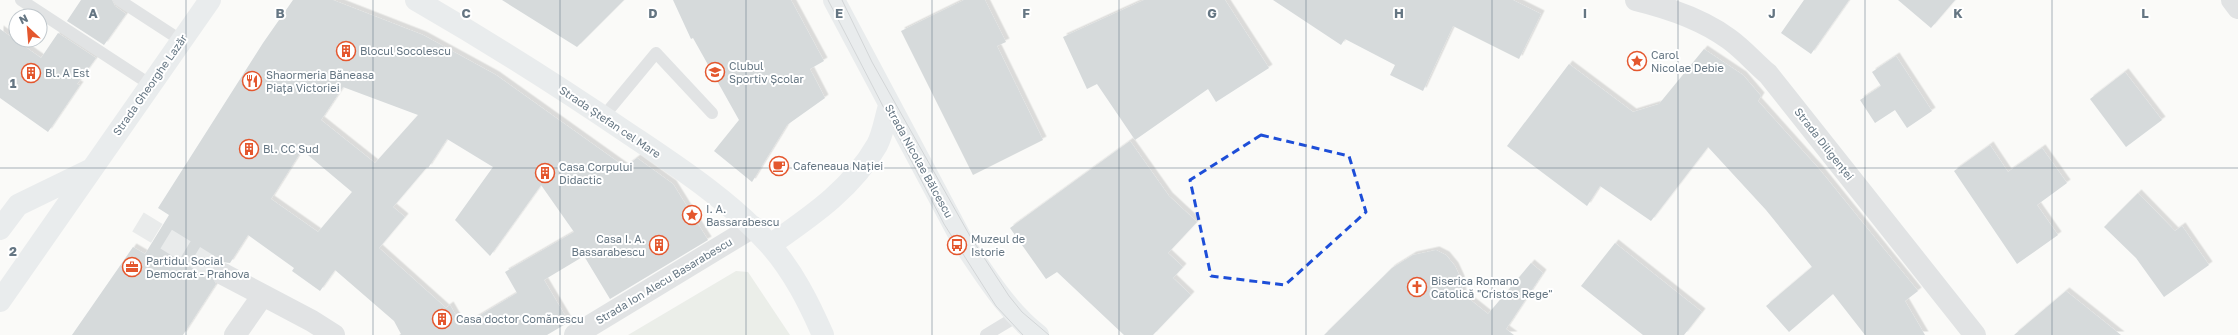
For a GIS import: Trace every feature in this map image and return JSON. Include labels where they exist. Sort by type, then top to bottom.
[{"type":"main road","name":"Strada Gheorghe Lazăr","points":[[0,301],[210,0]]},
{"type":"main road","name":"Strada Ștefan cel Mare","points":[[416,0],[518,60],[687,173],[753,227],[787,266],[824,335]]},
{"type":"main road","name":"Strada Nicolae Bălcescu","points":[[834,0],[889,106],[964,244],[1015,315]]},
{"type":"main road","points":[[770,245],[831,200],[859,173],[878,143],[889,106]]},
{"type":"main road","name":"Strada Gheorghe Lazăr","points":[[0,229],[18,205],[91,170]]},
{"type":"main road","points":[[1015,315],[1038,335]]},
{"type":"street","name":"Strada Diligenței","points":[[1636,0],[1658,5],[1700,21],[1730,40],[1768,74],[1975,335]]},
{"type":"street","points":[[2232,0],[2238,8]]},
{"type":"street","name":"Strada Ion Alecu Basarabescu","points":[[575,335],[753,227]]},
{"type":"street","points":[[223,274],[263,295],[308,328],[334,335]]},
{"type":"street","points":[[235,335],[263,295]]},
{"type":"lane","points":[[21,0],[150,85]]},
{"type":"lane","points":[[119,0],[182,41]]},
{"type":"lane","points":[[603,117],[656,53],[712,113]]},
{"type":"lane","points":[[986,335],[1009,321],[1015,315]]},
{"type":"highlighted area","points":[[1261,135],[1349,156],[1366,212],[1285,285],[1211,276],[1190,180]]},
{"type":"shaded area","points":[[736,271],[748,272],[790,335],[628,335]]},
{"type":"building","points":[[81,0],[112,0],[115,6],[126,14],[104,45],[67,21]]},
{"type":"building","points":[[293,0],[333,0],[423,35],[496,75],[625,167],[637,158],[673,184],[708,240],[610,299],[584,256],[544,280],[569,322],[547,335],[399,335],[401,334],[394,321],[335,270],[320,291],[292,271],[294,268],[248,235],[230,263],[222,262],[212,268],[211,275],[216,284],[183,335],[72,335],[133,247],[145,254],[169,215],[158,208],[263,43]],"holes":[[[343,87],[418,115],[375,163],[321,120]],[[447,139],[493,167],[455,220],[490,256],[541,185],[574,232],[505,272],[517,293],[462,326],[450,305],[446,308],[379,248],[405,217],[393,207],[427,167],[428,168]],[[302,150],[352,192],[318,232],[271,199]]]},
{"type":"building","points":[[502,0],[624,0],[577,47]]},
{"type":"building","points":[[673,0],[791,0],[824,61],[810,69],[825,98],[787,125],[752,182],[714,151],[739,120],[693,38],[691,39]]},
{"type":"building","points":[[964,0],[985,0],[1006,42],[997,46],[1043,140],[973,175],[901,31]]},
{"type":"building","points":[[1144,0],[1225,0],[1269,68],[1216,102],[1208,89],[1135,140],[1097,84],[1087,89],[1063,37]]},
{"type":"building","points":[[1273,0],[1513,0],[1541,14],[1519,59],[1453,26],[1423,91],[1390,75],[1395,65],[1345,39],[1341,45]]},
{"type":"building","points":[[1804,0],[1849,0],[1811,54],[1781,33]]},
{"type":"building","points":[[1898,0],[1955,0],[1931,28]]},
{"type":"building","name":"Bl. A Est","points":[[0,29],[8,35],[8,48],[27,48],[41,58],[58,33],[96,58],[77,84],[80,85],[48,132],[0,98]]},
{"type":"building","points":[[1704,49],[1743,75],[1761,96],[1758,101],[1820,170],[1918,291],[1905,301],[1925,335],[1865,335],[1833,294],[1789,332],[1766,306],[1812,267],[1766,210],[1708,147],[1651,221],[1600,186],[1587,206],[1507,146],[1569,64],[1633,112],[1659,104]]},
{"type":"building","points":[[1896,56],[1932,111],[1907,128],[1895,110],[1875,123],[1860,100],[1881,86],[1872,72]]},
{"type":"building","points":[[2125,72],[2162,120],[2126,147],[2090,99]]},
{"type":"building","points":[[1130,141],[1169,196],[1197,222],[1168,253],[1183,267],[1173,278],[1191,295],[1153,335],[1124,335],[1057,272],[1046,279],[1010,228]]},
{"type":"building","points":[[1990,145],[2008,172],[2042,148],[2067,183],[2037,205],[2058,235],[2017,264],[1954,171]]},
{"type":"building","points":[[2138,193],[2175,231],[2182,226],[2209,265],[2164,297],[2136,258],[2104,227]]},
{"type":"building","points":[[1615,243],[1702,312],[1684,335],[1643,335],[1581,286]]},
{"type":"building","name":"Biserica Romano Catolică \"Cristos Rege\"","points":[[1436,250],[1446,255],[1455,266],[1461,279],[1463,294],[1488,314],[1531,263],[1543,273],[1506,329],[1514,335],[1324,335],[1392,268],[1413,255]]},
{"type":"building","points":[[2066,291],[2121,335],[2014,335]]},
{"type":"tunnel","points":[[138,222],[223,274]]},
{"type":"tram line","points":[[828,0],[944,224],[996,306],[1023,335]]},
{"type":"tram line","points":[[842,0],[872,62],[970,236],[1009,296],[1022,312],[1049,335]]},
{"type":"place","name":"Blocul Socolescu","points":[[346,51]]},
{"type":"place","name":"Carol Nicolae Debie","points":[[1637,61]]},
{"type":"place","name":"Clubul Sportiv Școlar","points":[[715,72]]},
{"type":"place","name":"Bl. A Est","points":[[31,73]]},
{"type":"place","name":"Shaormeria Băneasa Piața Victoriei","points":[[252,81]]},
{"type":"place","name":"Bl. CC Sud","points":[[249,149]]},
{"type":"place","name":"Cafeneaua Nației","points":[[779,166]]},
{"type":"place","name":"Casa Corpului Didactic","points":[[545,173]]},
{"type":"place","name":"I. A. Bassarabescu","points":[[692,215]]},
{"type":"place","name":"Casa I. A. Bassarabescu","points":[[659,245]]},
{"type":"place","name":"Muzeul de Istorie","points":[[957,245]]},
{"type":"place","name":"Partidul Social Democrat - Prahova","points":[[132,267]]},
{"type":"place","name":"Biserica Romano Catolică \"Cristos Rege\"","points":[[1417,287]]},
{"type":"place","name":"Casa doctor Comănescu","points":[[442,319]]}]
